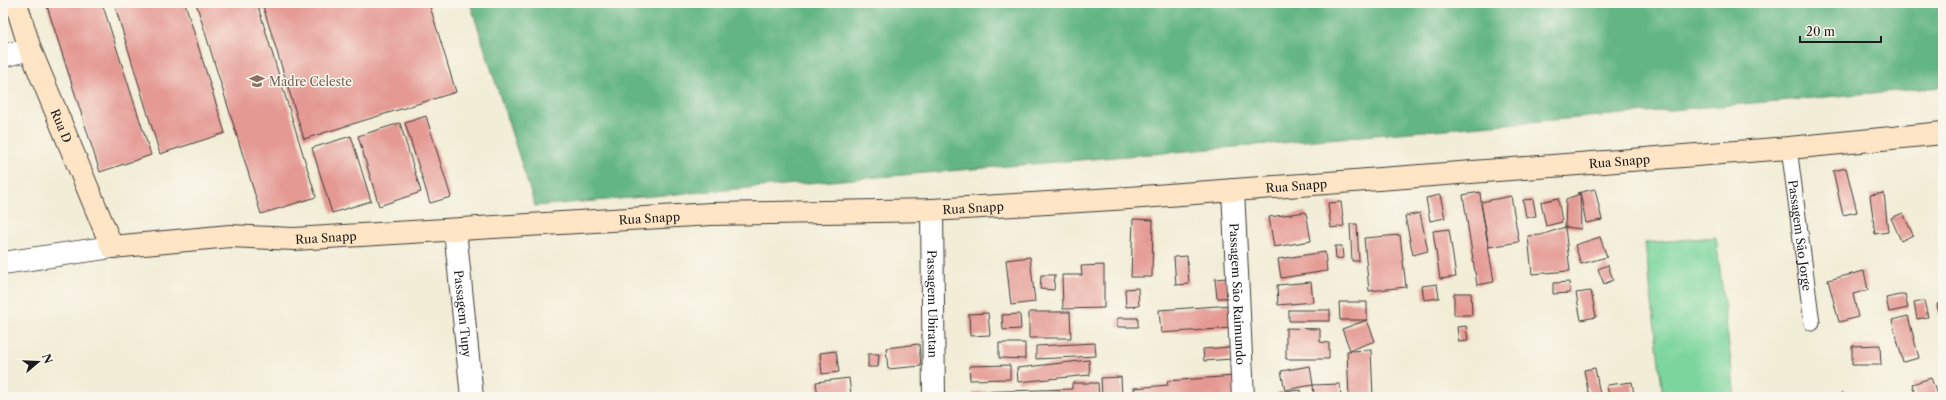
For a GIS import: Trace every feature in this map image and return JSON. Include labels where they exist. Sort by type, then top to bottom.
[{"type":"main road","name":"Rua D","points":[[16,3],[30,49],[112,247]]},
{"type":"main road","name":"Rua Snapp","points":[[112,247],[230,236],[294,239],[712,214],[932,210],[1128,198],[1789,148],[1943,133]]},
{"type":"street","points":[[3,56],[30,49]]},
{"type":"street","name":"Passagem São Raimundo","points":[[1233,190],[1243,397]]},
{"type":"street","name":"Passagem Ubiratan","points":[[932,210],[934,397]]},
{"type":"street","name":"Passagem Tupy","points":[[455,230],[472,397]]},
{"type":"street","name":"Rua Snapp","points":[[3,263],[112,247]]},
{"type":"lane","name":"Passagem São Jorge","points":[[1789,148],[1812,323]]},
{"type":"green space","points":[[470,3],[1943,3],[1943,87],[535,206]]},
{"type":"green space","points":[[1716,237],[1735,397],[1663,397],[1645,243]]},
{"type":"building","points":[[46,3],[102,3],[151,155],[100,172]]},
{"type":"building","points":[[114,3],[185,3],[225,133],[160,154]]},
{"type":"building","points":[[196,3],[257,3],[316,197],[261,214]]},
{"type":"building","points":[[262,3],[429,3],[456,92],[304,139]]},
{"type":"building","points":[[426,116],[451,197],[430,203],[405,123]]},
{"type":"building","points":[[400,123],[421,192],[379,206],[358,136]]},
{"type":"building","points":[[351,136],[371,201],[332,213],[312,148]]},
{"type":"building","points":[[1846,168],[1857,212],[1843,215],[1833,171]]},
{"type":"building","points":[[1595,189],[1602,220],[1586,223],[1580,193],[1577,193]]},
{"type":"building","points":[[1480,192],[1481,202],[1511,196],[1519,242],[1489,247],[1481,203],[1494,282],[1477,285],[1463,195]]},
{"type":"building","points":[[1884,193],[1888,232],[1875,234],[1870,195]]},
{"type":"building","points":[[1580,194],[1581,229],[1565,227],[1566,199]]},
{"type":"building","points":[[1440,195],[1445,218],[1430,221],[1426,198]]},
{"type":"building","points":[[1558,198],[1562,222],[1546,226],[1541,202]]},
{"type":"building","points":[[1533,199],[1536,216],[1526,217],[1523,200]]},
{"type":"building","points":[[1341,202],[1344,226],[1331,228],[1328,203]]},
{"type":"building","points":[[1306,212],[1311,241],[1274,247],[1269,217]]},
{"type":"building","points":[[1420,213],[1428,251],[1413,255],[1405,216]]},
{"type":"building","points":[[1903,213],[1913,235],[1901,241],[1891,218]]},
{"type":"building","points":[[1133,219],[1153,220],[1152,277],[1131,277]]},
{"type":"building","points":[[1350,224],[1357,224],[1359,261],[1352,261]]},
{"type":"building","points":[[1565,227],[1570,271],[1532,274],[1528,236],[1541,235]]},
{"type":"building","points":[[1449,229],[1456,277],[1440,279],[1433,231]]},
{"type":"building","points":[[1400,235],[1406,287],[1369,291],[1364,238]]},
{"type":"building","points":[[1600,237],[1607,257],[1581,264],[1575,245]]},
{"type":"building","points":[[1335,246],[1342,246],[1343,258],[1336,259]]},
{"type":"building","points":[[1325,252],[1327,271],[1281,278],[1278,259]]},
{"type":"building","points":[[1187,256],[1189,284],[1176,285],[1174,257]]},
{"type":"building","points":[[1030,257],[1035,302],[1011,305],[1006,260]]},
{"type":"building","points":[[1104,265],[1104,308],[1063,309],[1062,275],[1082,275],[1081,266]]},
{"type":"building","points":[[1608,265],[1613,280],[1604,284],[1598,269]]},
{"type":"building","points":[[1864,271],[1868,290],[1853,294],[1858,317],[1839,322],[1828,280]]},
{"type":"building","points":[[1041,275],[1055,275],[1054,290],[1040,289]]},
{"type":"building","points":[[1227,278],[1229,298],[1217,298],[1215,279]]},
{"type":"building","points":[[1311,282],[1313,302],[1278,305],[1277,285]]},
{"type":"building","points":[[1569,282],[1570,293],[1553,294],[1553,283]]},
{"type":"building","points":[[1437,284],[1439,298],[1424,300],[1422,286]]},
{"type":"building","points":[[1138,288],[1139,306],[1126,307],[1125,289]]},
{"type":"building","points":[[1591,291],[1596,317],[1581,320],[1576,293]]},
{"type":"building","points":[[1454,293],[1471,293],[1472,315],[1454,315]]},
{"type":"building","points":[[1905,294],[1908,308],[1889,312],[1886,298]]},
{"type":"building","points":[[1924,301],[1928,317],[1917,319],[1914,303]]},
{"type":"building","points":[[1339,302],[1367,302],[1367,320],[1340,320]]},
{"type":"building","points":[[1943,303],[1943,336],[1942,336],[1937,304]]},
{"type":"building","points":[[1232,305],[1233,328],[1161,333],[1159,310]]},
{"type":"building","points":[[1289,310],[1330,310],[1330,321],[1289,321]]},
{"type":"building","points":[[1029,312],[1070,312],[1071,338],[1029,338]]},
{"type":"building","points":[[988,313],[990,335],[970,336],[969,314]]},
{"type":"building","points":[[1020,314],[1021,329],[1003,330],[1002,315]]},
{"type":"building","points":[[1908,316],[1919,358],[1903,362],[1892,320]]},
{"type":"building","points":[[1117,318],[1138,318],[1138,327],[1117,327]]},
{"type":"building","points":[[1367,320],[1375,341],[1350,350],[1342,329]]},
{"type":"building","points":[[1466,326],[1468,341],[1459,342],[1457,327]]},
{"type":"building","points":[[1286,328],[1320,329],[1320,342],[1329,343],[1329,359],[1286,359]]},
{"type":"building","points":[[999,343],[1025,343],[1025,359],[999,358]]},
{"type":"building","points":[[1095,343],[1096,356],[1036,359],[1036,346]]},
{"type":"building","points":[[919,344],[921,366],[888,369],[886,348]]},
{"type":"building","points":[[1880,345],[1881,365],[1852,365],[1852,346]]},
{"type":"building","points":[[1230,347],[1231,359],[1204,361],[1203,349]]},
{"type":"building","points":[[1371,350],[1373,397],[1349,397],[1347,351]]},
{"type":"building","points":[[836,351],[839,372],[822,374],[820,353]]},
{"type":"building","points":[[868,354],[879,354],[878,367],[868,367]]},
{"type":"building","points":[[1089,360],[1090,375],[1018,382],[1017,368]]},
{"type":"building","points":[[1010,365],[1010,379],[970,380],[969,366]]},
{"type":"building","points":[[1310,366],[1313,385],[1285,390],[1281,371]]},
{"type":"building","points":[[1595,368],[1600,394],[1589,396],[1584,370]]},
{"type":"building","points":[[1234,376],[1235,397],[1135,397],[1134,388],[1168,385],[1167,381]]},
{"type":"building","points":[[1121,377],[1122,397],[1102,397],[1101,378]]},
{"type":"building","points":[[849,378],[851,395],[818,397],[816,382]]},
{"type":"building","points":[[1931,378],[1938,397],[1916,397],[1912,384]]},
{"type":"building","points":[[1632,382],[1634,395],[1609,397],[1607,385]]},
{"type":"building","points":[[1072,383],[1098,383],[1099,397],[973,397],[973,392],[1072,389]]},
{"type":"building","points":[[1340,384],[1341,397],[1314,397],[1313,385]]},
{"type":"building","points":[[1301,390],[1301,397],[1279,397],[1278,392]]},
{"type":"building","points":[[1841,393],[1853,397],[1840,397]]},
{"type":"place","name":"Madre Celeste","points":[[257,81]]}]
